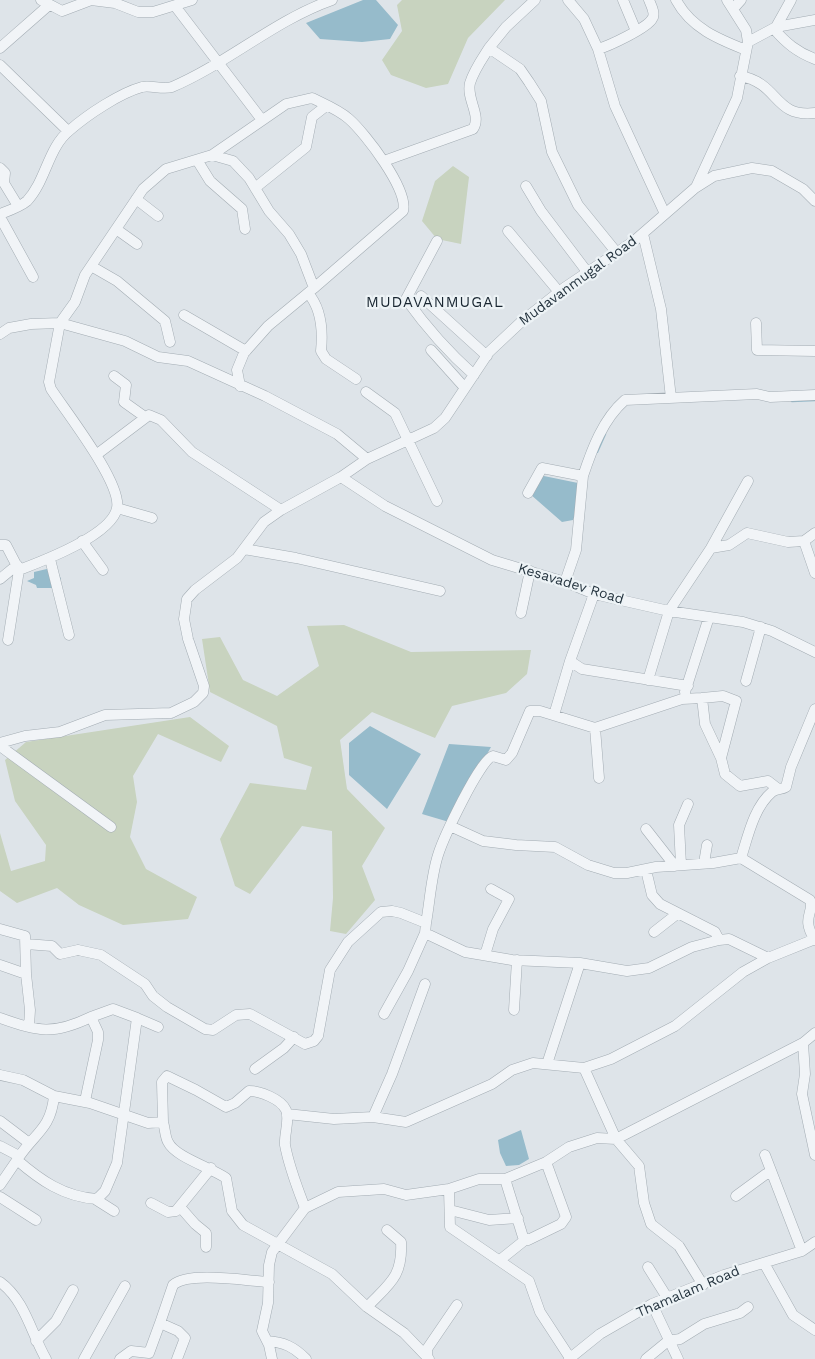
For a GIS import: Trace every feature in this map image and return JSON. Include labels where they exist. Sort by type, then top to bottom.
[{"type":"street","points":[[0,48],[45,3],[62,11],[91,0],[116,1],[138,12],[153,12],[192,0]]},
{"type":"street","points":[[33,277],[0,216],[26,202],[38,185],[48,162],[68,130],[116,99],[143,87],[170,88],[220,63],[309,8],[332,0]]},
{"type":"street","points":[[568,0],[584,19],[598,49],[615,106],[665,214]]},
{"type":"street","points":[[623,0],[636,31]]},
{"type":"street","points":[[598,49],[636,31],[652,19],[654,15],[649,0]]},
{"type":"street","points":[[676,0],[687,16],[706,32],[747,46]]},
{"type":"street","points":[[695,188],[737,98],[747,46],[746,30],[727,0]]},
{"type":"street","points":[[733,9],[741,0]]},
{"type":"street","points":[[775,28],[791,0]]},
{"type":"street","points":[[384,162],[473,129],[477,124],[470,96],[470,84],[477,68],[489,48],[506,27],[533,2]]},
{"type":"street","points":[[175,6],[262,120]]},
{"type":"street","points":[[747,46],[775,28],[815,20]]},
{"type":"street","points":[[775,28],[789,45],[803,55],[815,59]]},
{"type":"street","points":[[489,48],[520,69],[529,82],[540,101],[552,152],[578,205],[617,253]]},
{"type":"street","points":[[0,65],[68,130]]},
{"type":"street","points":[[740,76],[763,84],[790,112],[802,114],[815,113]]},
{"type":"street","points":[[0,579],[18,568],[50,558],[102,529],[113,518],[117,508],[115,487],[51,389],[49,382],[60,323],[75,302],[92,266],[116,229],[143,189],[166,169],[212,155],[286,104],[312,98],[349,119],[384,162],[402,194],[403,211],[268,326],[239,361],[237,370],[240,386]]},
{"type":"street","points":[[256,188],[306,147],[312,117],[326,106]]},
{"type":"street","points":[[212,155],[233,161],[256,188],[269,211],[288,234],[301,254],[311,290],[318,303],[322,341],[320,351],[326,359],[356,379]]},
{"type":"street","points":[[197,160],[210,181],[242,209],[245,229]]},
{"type":"street","points":[[0,168],[5,173],[4,183],[18,206]]},
{"type":"street","name":"Mudavanmugal Road","points":[[0,744],[24,736],[60,732],[105,715],[171,713],[186,708],[194,702],[203,693],[204,686],[188,639],[184,619],[187,599],[195,590],[237,558],[264,522],[281,510],[341,477],[368,459],[440,423],[487,356],[521,322],[559,292],[643,234],[695,188],[714,176],[752,168],[772,171],[803,189],[815,201]]},
{"type":"street","points":[[526,186],[541,211],[588,272]]},
{"type":"street","points":[[803,189],[815,186]]},
{"type":"street","points":[[136,199],[158,216]]},
{"type":"street","points":[[116,229],[137,244]]},
{"type":"street","points":[[508,231],[559,292]]},
{"type":"street","points":[[643,234],[662,309],[671,398]]},
{"type":"street","points":[[437,241],[406,299],[451,355],[474,375]]},
{"type":"street","points":[[92,266],[117,281],[165,321],[170,342]]},
{"type":"street","points":[[421,296],[487,356]]},
{"type":"street","points":[[184,315],[246,351]]},
{"type":"street","points":[[0,334],[9,328],[31,324],[60,323],[125,341],[158,356],[188,361],[265,396],[337,434],[368,459]]},
{"type":"street","points":[[756,323],[756,350],[815,351]]},
{"type":"street","points":[[431,350],[465,388]]},
{"type":"street","points":[[114,376],[126,385],[124,402],[145,417]]},
{"type":"street","points":[[366,392],[395,413],[437,501]]},
{"type":"street","points":[[566,582],[576,550],[582,476],[596,440],[625,400],[756,394],[770,397],[815,395]]},
{"type":"street","points":[[96,456],[149,415],[161,420],[192,452],[281,510]]},
{"type":"street","points":[[528,493],[542,468],[547,467],[582,476]]},
{"type":"street","name":"Kesavadev Road","points":[[341,477],[385,506],[492,560],[566,582],[594,594],[669,611],[760,627],[815,652]]},
{"type":"street","points":[[648,680],[669,611],[711,548],[748,481]]},
{"type":"street","points":[[117,508],[152,518]]},
{"type":"street","points":[[711,548],[729,545],[747,533],[788,542],[804,541],[815,533]]},
{"type":"street","points":[[82,541],[103,570]]},
{"type":"street","points":[[804,541],[815,573]]},
{"type":"street","points":[[0,545],[6,545],[18,568],[8,640]]},
{"type":"street","points":[[244,549],[296,558],[440,591]]},
{"type":"street","points":[[50,558],[69,635]]},
{"type":"street","points":[[521,613],[530,571]]},
{"type":"street","points":[[554,715],[570,661],[594,594]]},
{"type":"street","points":[[682,699],[688,686],[709,617]]},
{"type":"street","points":[[746,681],[760,627]]},
{"type":"street","points":[[570,661],[582,668],[688,686]]},
{"type":"street","points":[[384,1014],[408,971],[425,928],[438,856],[450,826],[488,759],[493,756],[506,760],[509,758],[528,713],[534,710],[595,728],[682,699],[723,696],[736,701],[721,758]]},
{"type":"street","points":[[702,698],[705,724],[721,758],[725,774],[734,783],[747,787],[768,781],[777,788]]},
{"type":"street","points":[[741,858],[756,814],[765,799],[777,788],[786,787],[791,767],[815,709]]},
{"type":"street","points":[[595,728],[599,778]]},
{"type":"street","points":[[0,744],[111,827]]},
{"type":"street","points":[[678,865],[679,825],[688,804]]},
{"type":"street","points":[[287,1114],[334,1119],[373,1117],[406,1122],[414,1120],[472,1091],[492,1084],[512,1070],[533,1063],[584,1068],[611,1059],[674,1026],[743,972],[768,958],[815,939],[807,924],[812,904],[810,900],[741,858],[704,864],[678,865],[614,873],[588,865],[555,847],[483,841],[450,826]]},
{"type":"street","points":[[646,829],[678,865]]},
{"type":"street","points":[[704,864],[707,844]]},
{"type":"street","points":[[646,870],[652,895],[660,904],[715,932],[719,940]]},
{"type":"street","points":[[485,955],[493,928],[509,899],[492,889]]},
{"type":"street","points":[[26,944],[52,946],[60,954],[78,950],[102,955],[145,984],[153,996],[167,1007],[205,1029],[213,1030],[236,1015],[250,1014],[305,1044],[316,1040],[330,970],[348,942],[381,912],[392,911],[465,952],[518,960],[580,963],[627,971],[649,968],[699,944],[729,939],[768,958]]},
{"type":"street","points":[[654,932],[677,914]]},
{"type":"street","points":[[0,928],[25,936],[26,974],[30,1010],[29,1027]]},
{"type":"street","points":[[514,1010],[518,960]]},
{"type":"street","points":[[547,1064],[580,963]]},
{"type":"street","points":[[0,965],[26,974]]},
{"type":"street","points":[[373,1117],[392,1074],[425,984]]},
{"type":"street","points":[[0,1018],[29,1027],[54,1031],[73,1026],[113,1009],[158,1027]]},
{"type":"street","points":[[84,1101],[98,1040],[98,1032],[92,1017]]},
{"type":"street","points":[[95,1199],[101,1197],[105,1191],[117,1163],[137,1018]]},
{"type":"street","points":[[272,1359],[262,1331],[268,1303],[268,1265],[277,1244],[305,1208],[338,1192],[384,1189],[406,1195],[449,1188],[479,1179],[505,1179],[546,1162],[569,1147],[597,1138],[616,1139],[803,1043],[815,1033]]},
{"type":"street","points":[[254,1069],[277,1053],[294,1037]]},
{"type":"street","points":[[803,1043],[805,1074],[802,1094],[815,1155]]},
{"type":"street","points":[[584,1068],[616,1139],[639,1166],[644,1203],[651,1224],[679,1246],[703,1285]]},
{"type":"street","points":[[0,1075],[23,1080],[54,1096],[84,1101],[148,1123],[163,1122]]},
{"type":"street","points":[[305,1208],[289,1165],[285,1142],[287,1114],[285,1107],[256,1091],[249,1091],[226,1108],[196,1090],[167,1076],[162,1082],[163,1122],[168,1142],[176,1153],[211,1168],[226,1178],[232,1211],[243,1225],[332,1274],[366,1306],[404,1333],[428,1357]]},
{"type":"street","points":[[0,1185],[29,1143],[42,1131],[52,1112],[54,1096]]},
{"type":"street","points":[[0,1121],[29,1143]]},
{"type":"street","points":[[0,1146],[18,1158],[33,1174],[59,1191],[95,1199],[114,1211]]},
{"type":"street","points":[[765,1155],[802,1251]]},
{"type":"street","points":[[500,1260],[525,1240],[561,1224],[566,1217],[546,1162]]},
{"type":"street","points":[[152,1203],[168,1212],[176,1211],[181,1208],[211,1168]]},
{"type":"street","points":[[736,1196],[766,1174],[772,1174]]},
{"type":"street","points":[[505,1179],[525,1240]]},
{"type":"street","points":[[449,1188],[450,1227],[529,1281],[540,1312],[570,1359]]},
{"type":"street","points":[[0,1197],[36,1220]]},
{"type":"street","points":[[181,1208],[206,1233],[206,1247]]},
{"type":"street","points":[[450,1210],[489,1220],[518,1218]]},
{"type":"street","points":[[366,1306],[397,1275],[401,1242],[387,1230]]},
{"type":"street","name":"Thamalam Road","points":[[570,1359],[600,1334],[652,1304],[724,1275],[802,1251],[815,1242]]},
{"type":"street","points":[[764,1262],[793,1315],[815,1330]]},
{"type":"street","points":[[648,1267],[668,1299]]},
{"type":"street","points":[[120,1359],[131,1351],[149,1353],[170,1290],[178,1281],[216,1279],[268,1282]]},
{"type":"street","points":[[0,1282],[10,1289],[18,1299],[46,1359]]},
{"type":"street","points":[[84,1359],[126,1286]]},
{"type":"street","points":[[36,1341],[56,1321],[73,1290]]},
{"type":"street","points":[[652,1304],[678,1359]]},
{"type":"street","points":[[428,1357],[427,1350],[457,1305]]},
{"type":"street","points":[[646,1359],[668,1341],[680,1339],[704,1324],[740,1313],[748,1308]]},
{"type":"street","points":[[160,1323],[178,1331],[185,1338],[177,1359]]},
{"type":"street","points":[[267,1341],[282,1342],[292,1346],[306,1359]]},
{"type":"green space","points":[[402,0],[505,0],[468,38],[448,84],[426,88],[391,75],[382,60],[402,31],[397,5]]},
{"type":"green space","points":[[453,166],[469,177],[461,244],[437,239],[422,221],[435,181]]},
{"type":"green space","points":[[344,625],[411,652],[531,650],[527,674],[506,693],[452,706],[435,738],[372,712],[340,740],[347,789],[385,828],[362,866],[375,900],[346,934],[330,931],[333,898],[332,831],[302,826],[250,894],[235,886],[220,839],[250,783],[306,790],[312,767],[284,758],[277,726],[210,692],[202,639],[220,637],[243,680],[277,696],[319,666],[307,626]]},
{"type":"green space","points":[[190,717],[229,746],[221,762],[158,734],[133,776],[137,802],[130,837],[146,869],[197,897],[188,919],[123,925],[79,905],[57,888],[17,903],[0,891],[0,833],[11,871],[45,861],[46,845],[15,801],[5,760],[26,742]]},
{"type":"water","points":[[363,0],[376,0],[398,25],[390,39],[362,42],[320,39],[306,23]]},
{"type":"water","points":[[539,475],[578,483],[577,510],[573,520],[562,522],[530,494]]},
{"type":"water","points":[[51,568],[57,570],[61,579],[55,588],[37,588],[36,585],[27,581],[34,578],[34,572]]},
{"type":"water","points":[[370,726],[421,754],[387,809],[349,775],[349,743]]},
{"type":"water","points":[[449,744],[491,747],[449,822],[422,814]]},
{"type":"water","points":[[521,1130],[529,1159],[519,1165],[506,1166],[500,1153],[498,1140]]},
{"type":"waterway","points":[[792,401],[815,400]]},
{"type":"waterway","points":[[597,452],[605,434]]},
{"type":"district","name":"MUDAVANMUGAL","points":[[435,303]]}]
